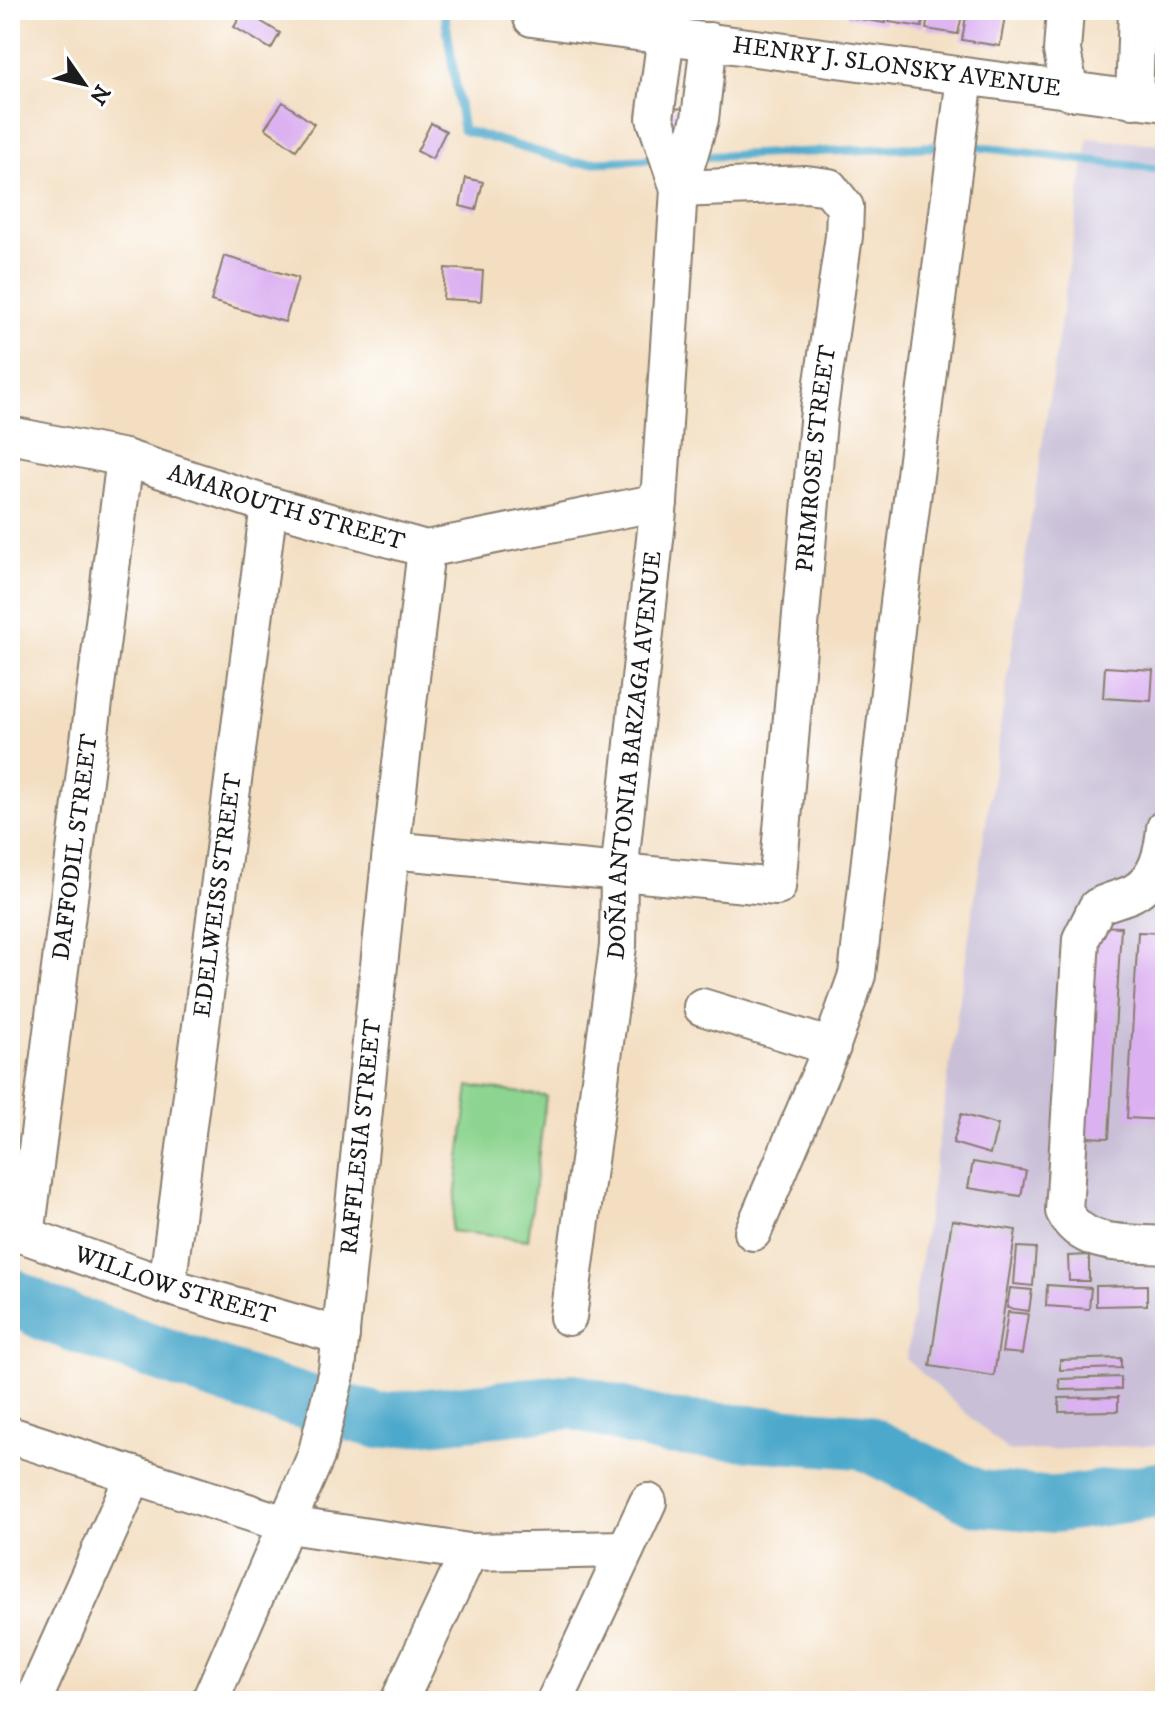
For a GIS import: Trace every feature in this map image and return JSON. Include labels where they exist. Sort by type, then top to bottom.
[{"type":"street","points":[[1065,10],[1062,51],[1070,92]]},
{"type":"street","points":[[1137,10],[1150,102]]},
{"type":"street","name":"HENRY J. SLONSKY AVENUE","points":[[532,18],[1150,102]]},
{"type":"street","name":"DOÑA ANTONIA BARZAGA AVENUE","points":[[666,35],[655,118],[679,189]]},
{"type":"street","name":"DOÑA ANTONIA BARZAGA AVENUE","points":[[568,1317],[618,946],[619,874],[659,502],[679,189],[700,119],[709,41]]},
{"type":"street","points":[[753,1232],[832,1047],[857,975],[899,603],[965,77]]},
{"type":"street","name":"PRIMROSE STREET","points":[[619,874],[777,887],[819,410],[844,236],[845,207],[829,187],[806,184],[679,189]]},
{"type":"street","name":"AMAROUTH STREET","points":[[10,435],[125,458],[269,505],[426,549],[659,502]]},
{"type":"street","name":"DAFFODIL STREET","points":[[18,1233],[125,458]]},
{"type":"street","name":"EDELWEISS STREET","points":[[167,1286],[269,505]]},
{"type":"street","name":"RAFFLESIA STREET","points":[[210,1701],[316,1456],[339,1353],[391,850],[426,549]]},
{"type":"street","points":[[1165,828],[1163,850],[1150,879],[1132,894],[1097,907],[1089,917],[1081,939],[1064,1211],[1069,1222],[1087,1236],[1165,1245]]},
{"type":"street","points":[[391,850],[619,874]]},
{"type":"street","points":[[702,1007],[832,1047]]},
{"type":"street","name":"WILLOW STREET","points":[[18,1233],[167,1286],[339,1353]]},
{"type":"street","points":[[10,1435],[288,1525],[469,1552],[626,1549]]},
{"type":"street","points":[[33,1701],[134,1475]]},
{"type":"street","points":[[555,1701],[648,1502]]},
{"type":"street","points":[[399,1701],[469,1552]]},
{"type":"shaded area","points":[[1088,138],[1165,145],[1165,1444],[1009,1452],[906,1359]]},
{"type":"green space","points":[[469,1086],[546,1096],[528,1240],[451,1231]]},
{"type":"building","points":[[848,10],[887,10],[885,23],[847,17]]},
{"type":"building","points":[[891,10],[924,10],[922,27],[889,22]]},
{"type":"building","points":[[929,10],[963,10],[958,34],[926,29]]},
{"type":"building","points":[[967,10],[1006,10],[1000,46],[962,40]]},
{"type":"building","points":[[244,11],[280,33],[271,49],[234,27]]},
{"type":"building","points":[[283,102],[314,124],[296,150],[265,128]]},
{"type":"building","points":[[672,108],[686,109],[684,125],[670,123]]},
{"type":"building","points":[[431,123],[446,131],[432,159],[417,151]]},
{"type":"building","points":[[466,178],[483,182],[476,210],[460,206]]},
{"type":"building","points":[[224,256],[298,278],[285,322],[211,301]]},
{"type":"building","points":[[445,268],[483,271],[481,301],[443,299]]},
{"type":"building","points":[[1105,667],[1153,670],[1151,701],[1103,698]]},
{"type":"building","points":[[1097,926],[1121,927],[1109,1138],[1085,1137]]},
{"type":"building","points":[[1138,932],[1165,933],[1165,1120],[1127,1118]]},
{"type":"building","points":[[961,1114],[998,1125],[990,1154],[953,1143]]},
{"type":"building","points":[[973,1162],[1026,1171],[1021,1196],[968,1188]]},
{"type":"building","points":[[952,1220],[1016,1230],[994,1376],[930,1366]]},
{"type":"building","points":[[1017,1247],[1036,1248],[1033,1286],[1014,1284]]},
{"type":"building","points":[[1089,1255],[1089,1281],[1069,1281],[1068,1256]]},
{"type":"building","points":[[1047,1285],[1091,1288],[1089,1309],[1046,1306]]},
{"type":"building","points":[[1147,1285],[1147,1305],[1096,1306],[1096,1286]]},
{"type":"building","points":[[1010,1288],[1032,1290],[1029,1311],[1007,1308]]},
{"type":"building","points":[[1008,1312],[1028,1314],[1022,1354],[1002,1352]]},
{"type":"building","points":[[1121,1358],[1121,1368],[1060,1370],[1060,1360]]},
{"type":"building","points":[[1121,1377],[1121,1389],[1060,1390],[1059,1379]]},
{"type":"building","points":[[1118,1397],[1118,1411],[1059,1412],[1059,1398]]},
{"type":"waterway","points":[[444,10],[463,130],[575,163],[661,159]]},
{"type":"waterway","points":[[963,145],[1165,170]]},
{"type":"waterway","points":[[696,157],[949,146]]},
{"type":"waterway","points":[[10,1295],[49,1315],[269,1392],[379,1421],[573,1401],[666,1427],[862,1441],[977,1498],[1055,1505],[1165,1489]]}]
